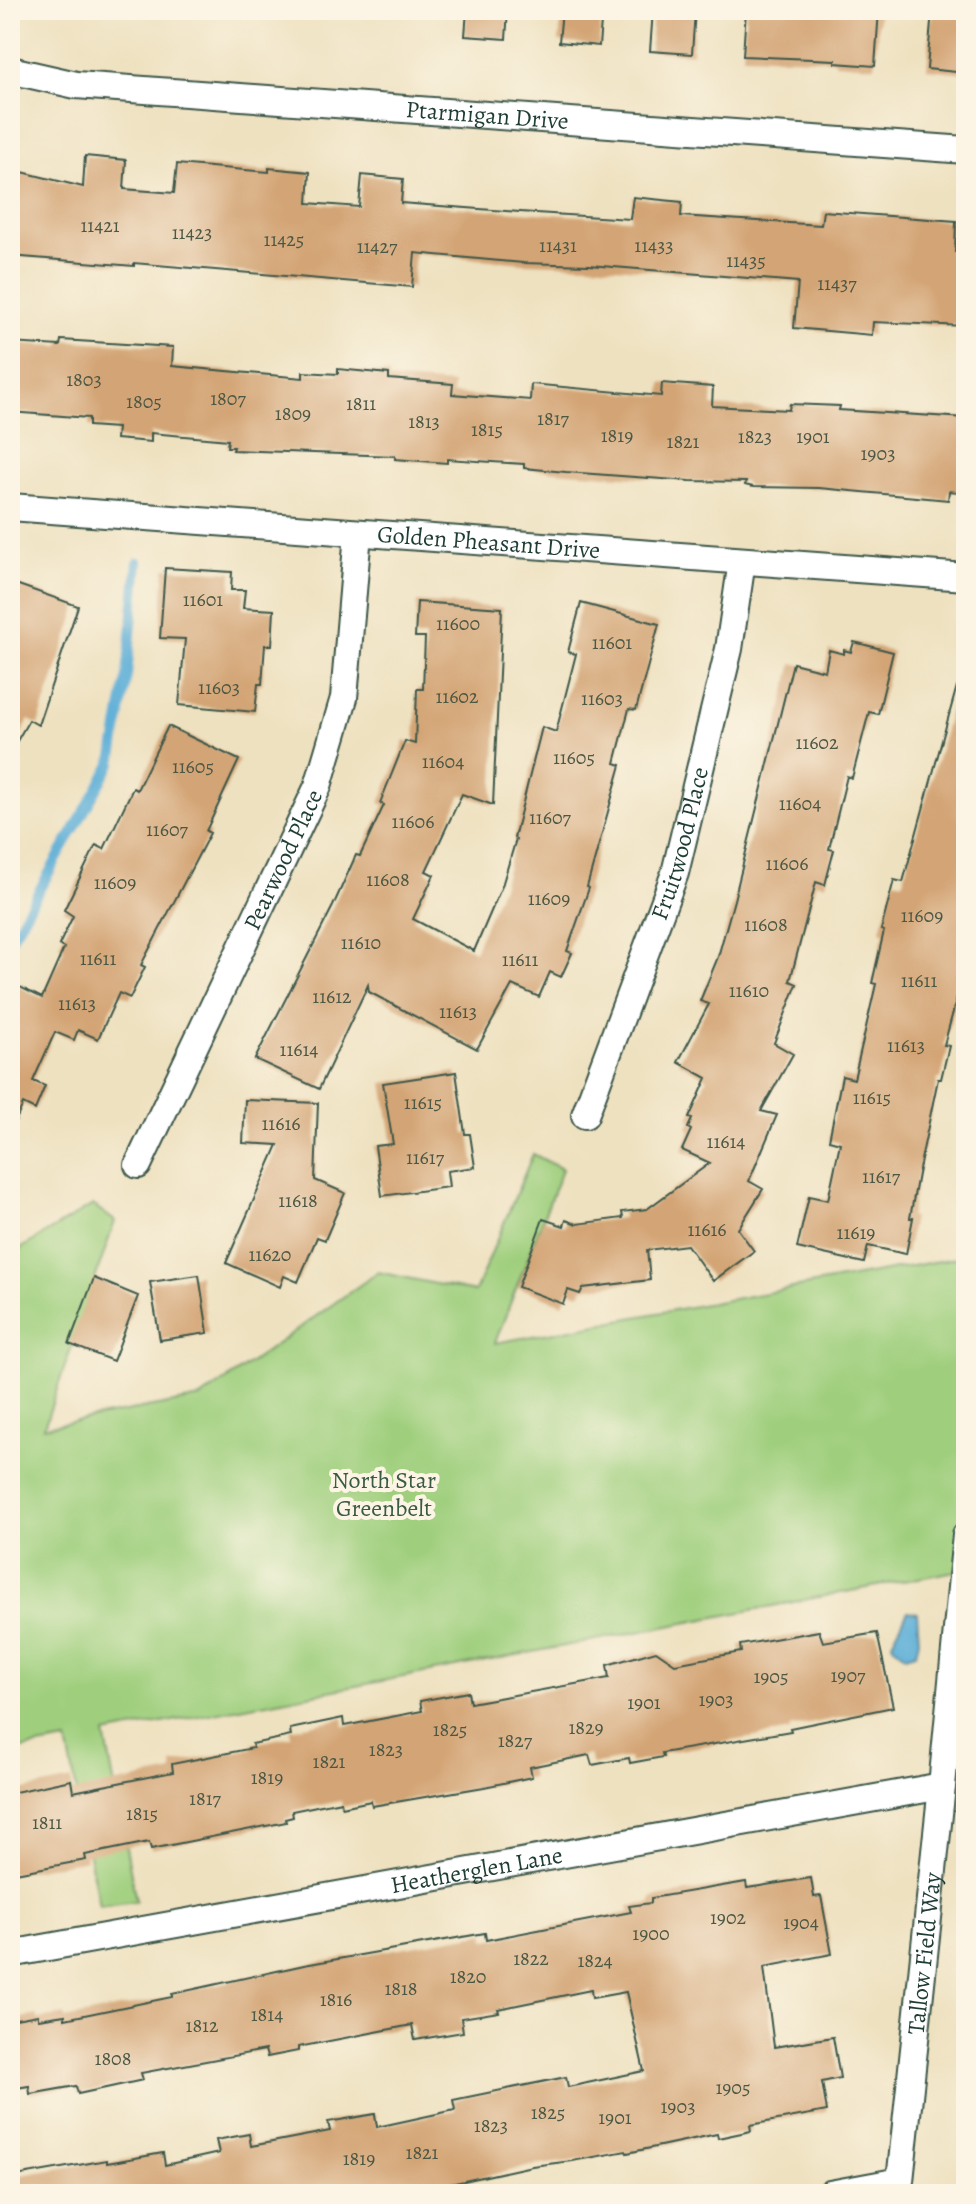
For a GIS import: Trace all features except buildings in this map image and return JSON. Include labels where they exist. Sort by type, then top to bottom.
[{"type":"street","name":"Ptarmigan Drive","points":[[10,70],[76,85],[966,150]]},
{"type":"street","name":"Golden Pheasant Drive","points":[[10,507],[966,577]]},
{"type":"street","name":"Pearwood Place","points":[[138,1165],[318,786],[344,698],[358,533]]},
{"type":"street","name":"Fruitwood Place","points":[[585,1115],[675,873],[729,649],[742,561]]},
{"type":"street","name":"Tallow Field Way","points":[[830,2194],[900,2181],[966,1535]]},
{"type":"street","name":"Heatherglen Lane","points":[[10,1954],[942,1786]]},
{"type":"green space","name":"North Star Greenbelt","points":[[533,1154],[562,1169],[495,1343],[966,1256],[966,1569],[105,1734],[136,1901],[99,1906],[67,1741],[10,1751],[10,1255],[93,1205],[115,1221],[44,1427],[201,1398],[378,1272],[475,1292]]},
{"type":"water","points":[[908,1611],[917,1613],[919,1640],[916,1653],[906,1656],[892,1642]]},
{"type":"waterway","points":[[10,941],[112,763],[127,676],[138,562]]}]
